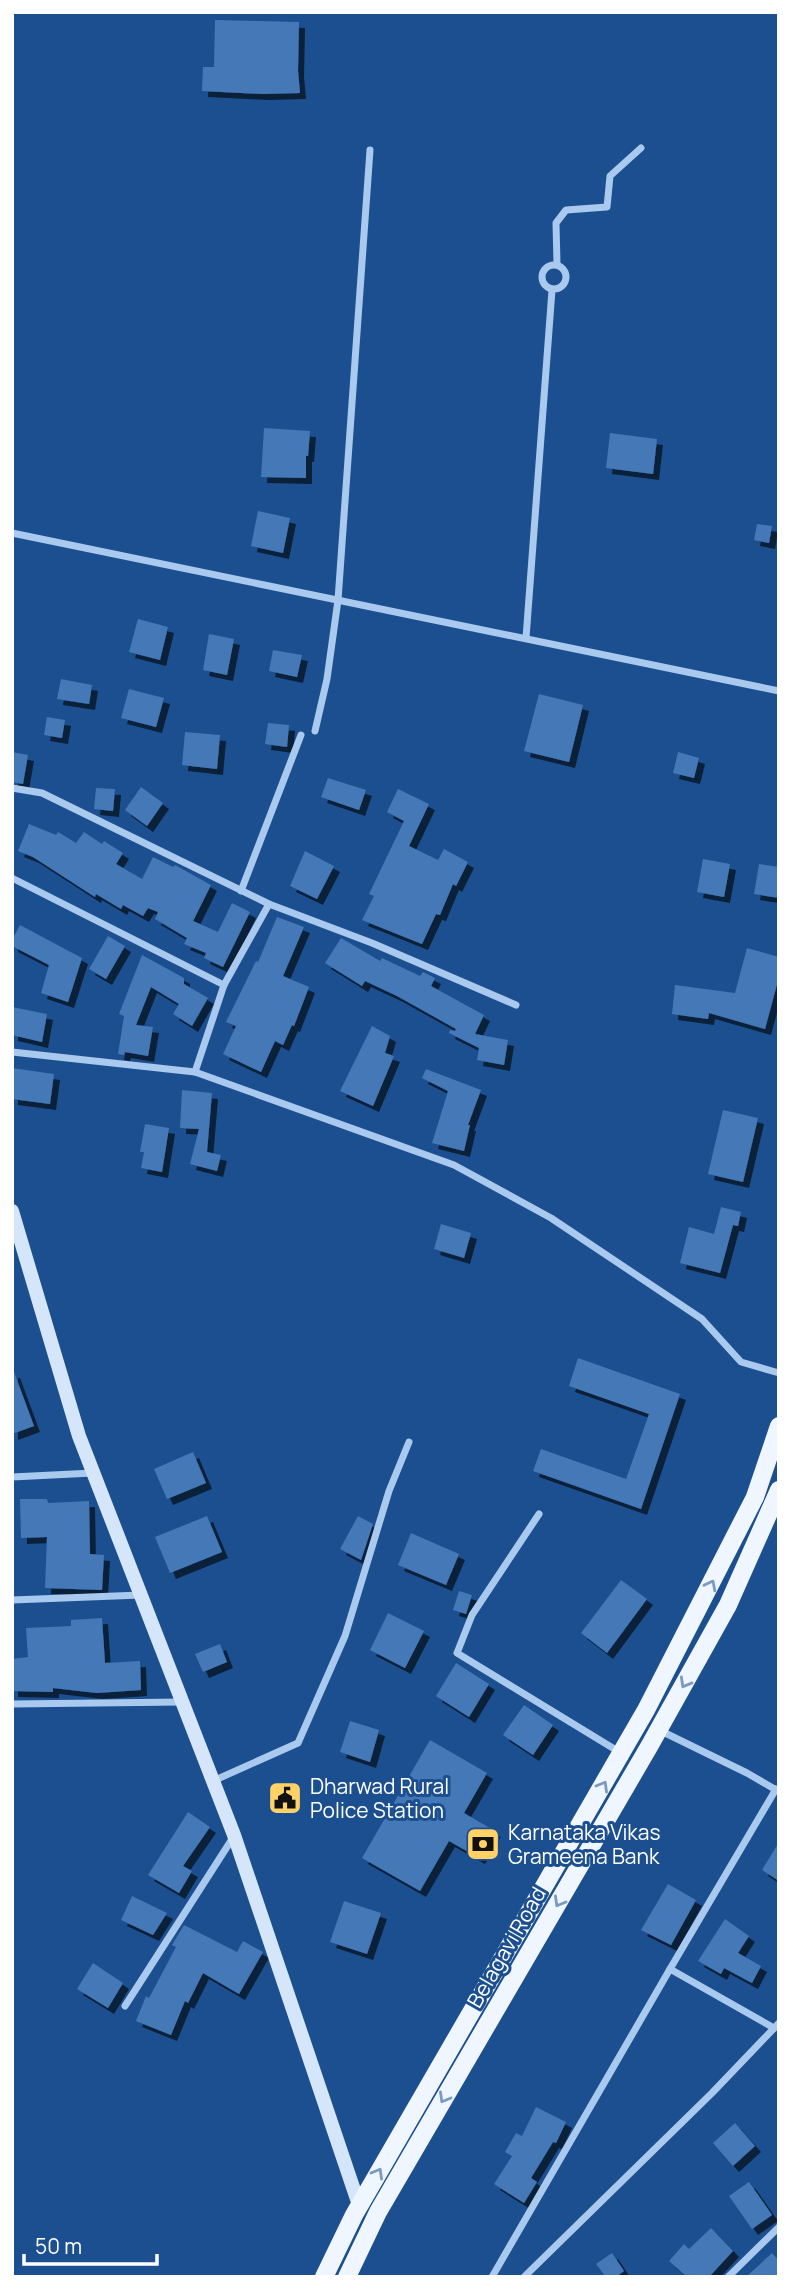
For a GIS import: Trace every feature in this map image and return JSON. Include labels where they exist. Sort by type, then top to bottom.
[{"type":"main road","points":[[12,1210],[79,1436],[234,1835],[359,2205]]},
{"type":"main road","points":[[324,2277],[359,2205],[646,1710],[755,1497],[779,1426]]},
{"type":"main road","name":"Belagavi Road","points":[[347,2277],[378,2212],[659,1730],[728,1605],[779,1490]]},
{"type":"street","points":[[556,264],[556,223],[566,210],[607,206],[610,176],[641,148]]},
{"type":"street","points":[[315,731],[327,679],[338,600],[370,150]]},
{"type":"street","points":[[556,264],[564,268],[567,275],[566,284],[552,290],[545,286],[541,278],[549,265],[556,264]]},
{"type":"street","points":[[526,638],[552,290]]},
{"type":"street","points":[[12,533],[779,691]]},
{"type":"street","points":[[241,891],[301,735]]},
{"type":"street","points":[[12,788],[42,793],[269,904],[372,943],[516,1004]]},
{"type":"street","points":[[12,878],[224,985]]},
{"type":"street","points":[[195,1072],[224,985],[269,904]]},
{"type":"street","points":[[12,1052],[195,1072],[454,1165],[551,1218],[702,1319],[741,1362],[779,1373]]},
{"type":"street","points":[[213,1781],[298,1743],[345,1636],[389,1491],[409,1443]]},
{"type":"street","points":[[12,1477],[94,1473]]},
{"type":"street","points":[[539,1514],[472,1615],[457,1653],[622,1754]]},
{"type":"street","points":[[12,1600],[141,1595]]},
{"type":"street","points":[[12,1704],[183,1702]]},
{"type":"street","points":[[492,2277],[777,1790],[659,1730]]},
{"type":"street","points":[[125,2006],[234,1835]]},
{"type":"street","points":[[524,2277],[712,2093],[776,2026],[670,1969]]},
{"type":"street","points":[[728,2277],[779,2227]]},
{"type":"building","points":[[215,20],[299,22],[300,93],[202,91],[203,67],[214,67]]},
{"type":"building","points":[[264,428],[310,431],[306,478],[261,477]]},
{"type":"building","points":[[610,433],[657,439],[653,474],[606,468]]},
{"type":"building","points":[[258,511],[290,518],[283,553],[251,546]]},
{"type":"building","points":[[757,524],[772,526],[769,543],[754,540]]},
{"type":"building","points":[[138,619],[168,627],[160,660],[129,652]]},
{"type":"building","points":[[209,634],[234,639],[227,675],[203,670]]},
{"type":"building","points":[[273,650],[302,655],[297,677],[269,671]]},
{"type":"building","points":[[61,679],[92,685],[89,704],[57,699]]},
{"type":"building","points":[[129,689],[164,698],[156,727],[121,718]]},
{"type":"building","points":[[539,694],[583,705],[569,762],[524,751]]},
{"type":"building","points":[[47,717],[65,720],[62,738],[44,735]]},
{"type":"building","points":[[268,723],[289,725],[287,747],[265,744]]},
{"type":"building","points":[[185,732],[220,735],[217,769],[182,765]]},
{"type":"building","points":[[12,752],[28,755],[23,784],[12,782]]},
{"type":"building","points":[[678,752],[699,758],[694,778],[673,773]]},
{"type":"building","points":[[328,778],[366,790],[359,810],[321,797]]},
{"type":"building","points":[[141,787],[163,803],[147,826],[125,810]]},
{"type":"building","points":[[96,788],[115,789],[113,811],[94,809]]},
{"type":"building","points":[[398,789],[429,804],[409,846],[438,860],[444,849],[468,862],[456,886],[453,884],[440,915],[436,914],[422,944],[362,920],[374,896],[369,894],[404,821],[387,812]]},
{"type":"building","points":[[29,824],[56,835],[58,832],[76,843],[84,832],[102,844],[104,841],[123,853],[116,864],[142,879],[153,857],[173,867],[175,865],[211,885],[193,921],[218,932],[232,903],[250,912],[223,967],[204,958],[206,953],[184,944],[187,938],[155,919],[158,912],[148,908],[143,916],[123,905],[121,909],[96,894],[95,897],[33,857],[18,851]]},
{"type":"building","points":[[305,851],[334,866],[317,899],[290,886]]},
{"type":"building","points":[[703,859],[730,864],[724,897],[697,892]]},
{"type":"building","points":[[759,864],[779,867],[779,898],[754,894]]},
{"type":"building","points":[[277,917],[304,927],[283,976],[309,987],[294,1026],[292,1025],[283,1045],[275,1041],[261,1072],[223,1054],[236,1026],[226,1022],[256,961],[258,962]]},
{"type":"building","points":[[20,925],[82,958],[68,1002],[41,993],[49,965],[12,946],[12,940]]},
{"type":"building","points":[[108,936],[125,946],[106,979],[89,969]]},
{"type":"building","points":[[341,938],[380,961],[382,958],[420,976],[423,972],[435,978],[431,986],[484,1015],[475,1034],[508,1040],[504,1065],[477,1060],[479,1048],[449,1033],[450,1030],[456,1029],[365,981],[362,986],[325,963]]},
{"type":"building","points":[[747,948],[779,957],[779,977],[765,1029],[709,1013],[708,1019],[672,1014],[675,985],[735,993]]},
{"type":"building","points":[[142,955],[184,978],[184,984],[208,998],[192,1026],[173,1014],[179,1004],[151,987],[136,1025],[153,1027],[148,1056],[125,1052],[124,1055],[118,1054],[124,1016],[119,1014]]},
{"type":"building","points":[[12,1007],[47,1014],[42,1042],[12,1035]]},
{"type":"building","points":[[372,1026],[390,1036],[385,1053],[394,1056],[373,1106],[340,1091]]},
{"type":"building","points":[[12,1068],[54,1074],[50,1104],[12,1099]]},
{"type":"building","points":[[426,1069],[481,1090],[468,1125],[464,1151],[432,1143],[448,1091],[422,1078]]},
{"type":"building","points":[[182,1090],[212,1093],[207,1152],[221,1155],[217,1171],[190,1164],[199,1129],[180,1128]]},
{"type":"building","points":[[723,1110],[758,1118],[743,1182],[708,1174]]},
{"type":"building","points":[[145,1124],[169,1128],[162,1172],[141,1168],[144,1152],[140,1152]]},
{"type":"building","points":[[721,1207],[741,1212],[738,1226],[733,1225],[720,1273],[680,1263],[689,1227],[714,1234]]},
{"type":"building","points":[[441,1224],[471,1233],[464,1258],[434,1249]]},
{"type":"building","points":[[578,1358],[680,1394],[641,1509],[533,1471],[541,1449],[626,1479],[649,1414],[569,1386]]},
{"type":"building","points":[[12,1372],[34,1426],[12,1434]]},
{"type":"building","points":[[193,1452],[206,1483],[167,1499],[154,1469]]},
{"type":"building","points":[[20,1499],[47,1499],[48,1503],[89,1501],[90,1554],[104,1555],[102,1590],[45,1588],[47,1537],[21,1538]]},
{"type":"building","points":[[207,1516],[222,1552],[170,1573],[155,1537]]},
{"type":"building","points":[[358,1516],[373,1524],[361,1560],[340,1549]]},
{"type":"building","points":[[411,1533],[459,1554],[446,1585],[398,1565]]},
{"type":"building","points":[[621,1580],[647,1599],[607,1653],[581,1633]]},
{"type":"building","points":[[459,1591],[472,1595],[466,1614],[453,1610]]},
{"type":"building","points":[[388,1613],[424,1631],[405,1668],[370,1650]]},
{"type":"building","points":[[102,1618],[105,1663],[140,1661],[141,1690],[97,1693],[53,1688],[53,1692],[12,1691],[12,1659],[28,1657],[26,1628],[71,1626],[71,1620]]},
{"type":"building","points":[[220,1644],[227,1662],[203,1672],[195,1654]]},
{"type":"building","points":[[456,1663],[489,1684],[469,1717],[436,1696]]},
{"type":"building","points":[[524,1705],[553,1725],[533,1755],[503,1735]]},
{"type":"building","points":[[350,1721],[379,1730],[370,1762],[340,1752]]},
{"type":"building","points":[[430,1740],[487,1773],[464,1813],[495,1831],[479,1858],[449,1841],[420,1891],[362,1858]]},
{"type":"building","points":[[188,1812],[210,1827],[183,1866],[192,1871],[179,1893],[148,1875]]},
{"type":"building","points":[[779,1842],[779,1881],[762,1870]]},
{"type":"building","points":[[668,1884],[696,1900],[671,1945],[641,1930]]},
{"type":"building","points":[[132,1896],[167,1913],[153,1935],[121,1920]]},
{"type":"building","points":[[344,1901],[381,1913],[367,1954],[330,1942]]},
{"type":"building","points":[[725,1919],[749,1936],[738,1953],[761,1966],[752,1983],[724,1968],[721,1974],[698,1961]]},
{"type":"building","points":[[184,1925],[237,1952],[243,1941],[263,1952],[239,1994],[203,1973],[188,2003],[185,2001],[171,2035],[136,2021],[146,1996],[149,1998],[176,1947],[172,1945]]},
{"type":"building","points":[[93,1963],[123,1983],[108,2008],[77,1989]]},
{"type":"building","points":[[536,2107],[566,2122],[556,2143],[553,2142],[531,2178],[537,2182],[524,2203],[494,2184],[512,2156],[505,2152],[516,2133],[522,2136]]},
{"type":"building","points":[[735,2123],[755,2146],[733,2166],[713,2143]]},
{"type":"building","points":[[749,2182],[772,2215],[752,2229],[729,2196]]},
{"type":"building","points":[[711,2228],[733,2251],[709,2277],[687,2277],[669,2261],[684,2244],[689,2249]]},
{"type":"building","points":[[612,2253],[624,2271],[616,2277],[606,2277],[596,2264]]},
{"type":"building","points":[[772,2253],[779,2261],[779,2277],[746,2277]]},
{"type":"place","name":"Dharwad Rural Police Station","points":[[285,1798]]},
{"type":"place","name":"Karnataka Vikas Grameena Bank","points":[[483,1844]]}]
